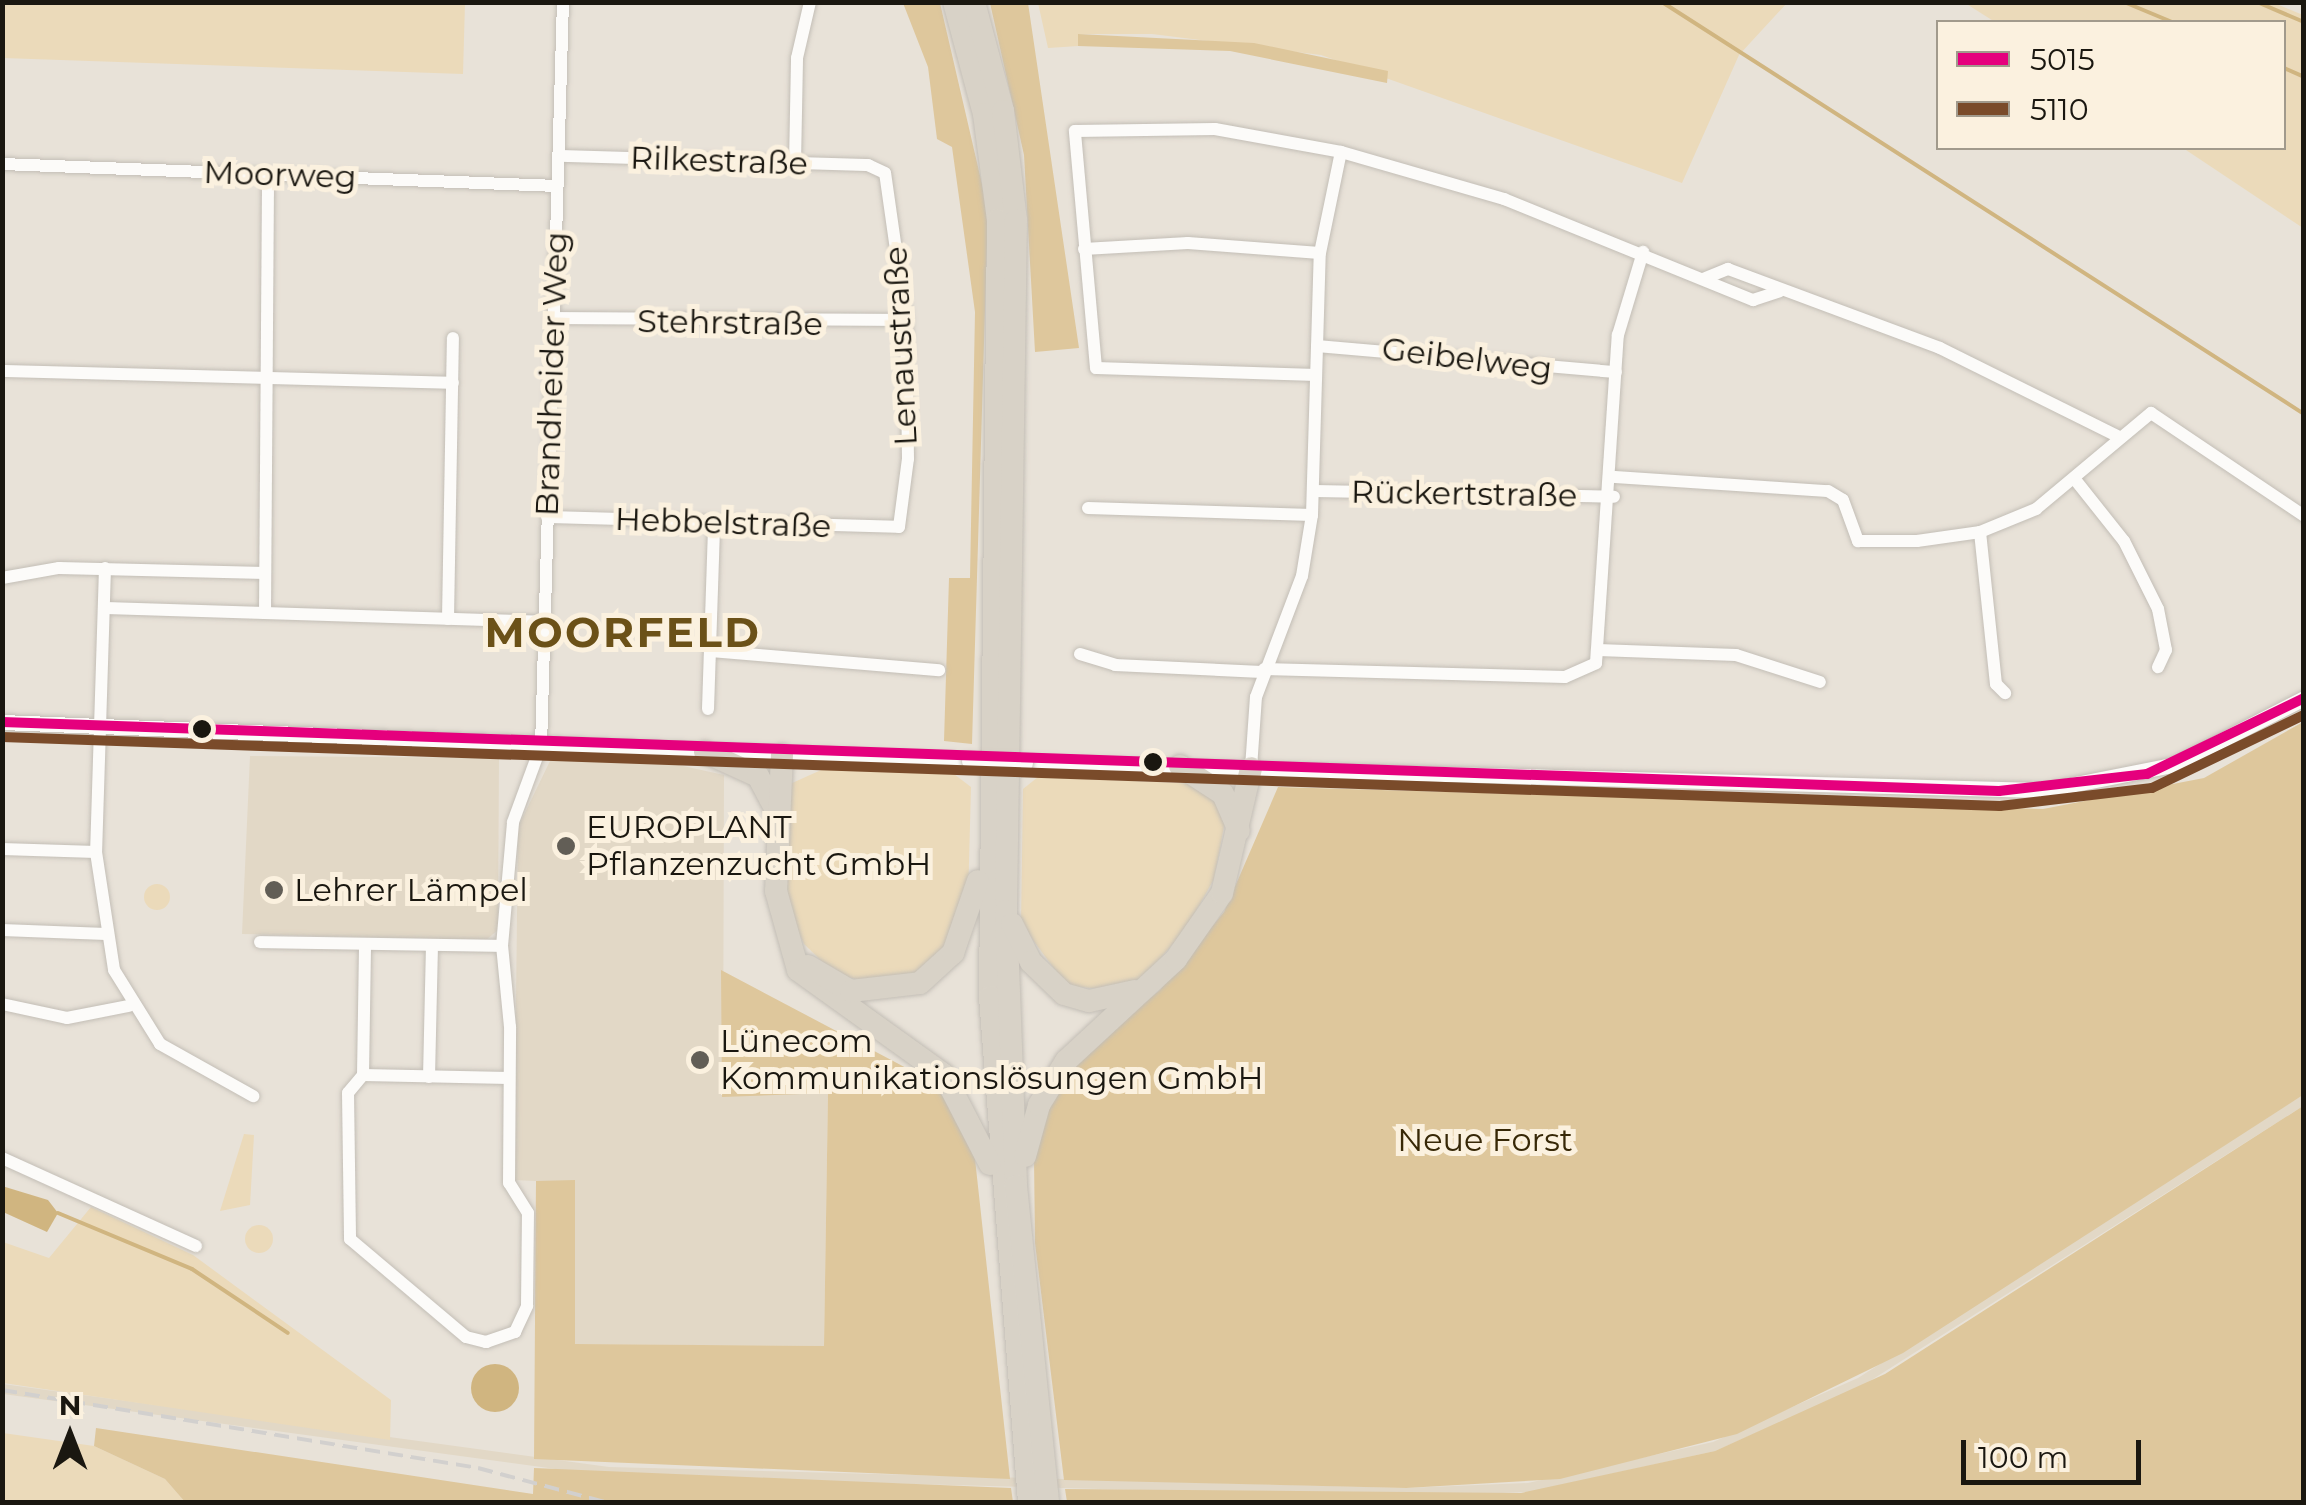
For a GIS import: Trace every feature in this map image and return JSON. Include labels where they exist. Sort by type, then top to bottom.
[{"type":"highway","points":[[954,2],[984,114],[998,220],[987,835],[998,1186],[1038,1499]]},
{"type":"highway","points":[[974,2],[1003,111],[1016,220],[1006,910],[1032,1452]]},
{"type":"highway","points":[[705,752],[758,776],[778,816]]},
{"type":"highway","points":[[782,754],[778,911],[791,950],[814,988],[944,1074],[974,1120],[998,1186]]},
{"type":"highway","points":[[1180,766],[1223,794],[1241,839]]},
{"type":"highway","points":[[1022,1244],[1025,1158],[1039,1105],[1066,1060],[1152,984],[1208,916],[1241,839],[1252,768]]},
{"type":"highway","points":[[791,950],[850,991],[920,983],[965,931],[987,835]]},
{"type":"highway","points":[[1006,910],[1030,962],[1064,994],[1115,999],[1152,984]]},
{"type":"street","name":"Brandheider Weg","points":[[363,1075],[348,1092],[350,1239],[466,1336],[498,1340],[520,1325],[528,1213],[509,1183],[509,1078],[502,946],[513,822],[541,746],[563,2]]},
{"type":"street","points":[[795,164],[797,58],[810,2]]},
{"type":"street","points":[[1316,375],[1096,368],[1070,150],[1075,132],[1093,124],[1215,129],[1341,152],[1644,252],[1753,300],[1780,291],[1987,366],[2120,438]]},
{"type":"street","points":[[1252,768],[1263,670],[1302,576],[1312,514],[1320,252],[1341,152]]},
{"type":"street","name":"Rilkestraße","points":[[558,156],[878,168]]},
{"type":"street","name":"Moorweg","points":[[2,164],[558,186]]},
{"type":"street","name":"Lenaustraße","points":[[878,168],[889,184],[906,320],[899,527]]},
{"type":"street","points":[[264,613],[261,378],[268,174]]},
{"type":"street","points":[[1084,249],[1188,243],[1320,252]]},
{"type":"street","points":[[1080,654],[1115,665],[1586,674],[1598,650],[1614,497],[1616,372],[1622,307],[1644,252]]},
{"type":"street","name":"Stehrstraße","points":[[554,318],[906,320]]},
{"type":"street","points":[[448,619],[453,338]]},
{"type":"street","name":"Geibelweg","points":[[1317,346],[1616,372]]},
{"type":"street","points":[[2,371],[453,383]]},
{"type":"street","points":[[1614,477],[1828,491],[1843,500],[1858,541],[1980,532],[2077,482],[2150,413],[2304,516]]},
{"type":"street","points":[[2077,482],[2124,541],[2158,610],[2166,650],[2158,667]]},
{"type":"street","name":"Rückertstraße","points":[[1315,491],[1614,497]]},
{"type":"street","points":[[1088,508],[1312,514]]},
{"type":"street","name":"Hebbelstraße","points":[[547,517],[899,527]]},
{"type":"street","points":[[708,709],[714,524]]},
{"type":"street","points":[[1980,532],[1996,684],[2005,693]]},
{"type":"street","points":[[2,578],[105,568],[265,573]]},
{"type":"street","points":[[105,568],[96,852],[106,934],[129,1006],[187,1066],[252,1096]]},
{"type":"street","points":[[104,608],[544,622]]},
{"type":"street","points":[[711,650],[939,670]]},
{"type":"street","points":[[1598,650],[1736,654],[1820,682]]},
{"type":"street","points":[[2,722],[1025,763],[2045,790],[2173,765],[2304,698]]},
{"type":"street","points":[[2,849],[96,852]]},
{"type":"street","points":[[2,930],[106,934]]},
{"type":"street","points":[[260,942],[502,946]]},
{"type":"street","points":[[366,944],[363,1075],[509,1078]]},
{"type":"street","points":[[429,1076],[432,945]]},
{"type":"street","points":[[2,1004],[67,1018],[129,1006]]},
{"type":"street","points":[[2,1158],[196,1246]]},
{"type":"shaded area","points":[[3,2],[465,3],[463,74],[3,58]]},
{"type":"shaded area","points":[[1038,3],[1787,3],[1739,55],[1682,183],[1321,55],[1152,34],[1079,34],[1078,46],[1048,48]]},
{"type":"shaded area","points":[[1965,3],[2274,3],[2303,15],[2303,228],[2186,150],[2286,150],[2286,20],[1992,20]]},
{"type":"shaded area","points":[[250,756],[499,758],[498,930],[486,940],[242,934]]},
{"type":"shaded area","points":[[551,759],[665,762],[724,775],[723,1096],[828,1093],[824,1346],[535,1344],[536,1181],[514,1180],[518,827]]},
{"type":"shaded area","points":[[830,766],[950,771],[971,787],[968,900],[946,947],[915,974],[877,984],[835,974],[804,944],[788,909],[782,855],[790,784]]},
{"type":"shaded area","points":[[1038,777],[1202,784],[1226,816],[1214,879],[1186,929],[1143,978],[1116,990],[1067,986],[1021,924],[1023,789]]},
{"type":"shaded area","points":[[157,884],[166,888],[170,897],[166,906],[157,910],[148,906],[144,897],[148,888]]},
{"type":"shaded area","points":[[2303,1095],[2303,1106],[1862,1386],[1715,1451],[1529,1492],[1406,1497],[608,1476],[3,1394],[3,1384],[609,1467],[1406,1488],[1528,1483],[1713,1442],[1858,1378]]},
{"type":"shaded area","points":[[244,1134],[254,1135],[250,1205],[220,1211]]},
{"type":"shaded area","points":[[2,1186],[48,1200],[58,1213],[47,1232],[3,1212]]},
{"type":"shaded area","points":[[91,1207],[193,1255],[391,1400],[390,1440],[3,1383],[3,1242],[49,1258]]},
{"type":"shaded area","points":[[259,1225],[269,1229],[273,1239],[269,1249],[259,1253],[249,1249],[245,1239],[249,1229]]},
{"type":"shaded area","points":[[495,1364],[512,1371],[519,1388],[512,1405],[495,1412],[478,1405],[471,1388],[478,1371]]},
{"type":"shaded area","points":[[3,1433],[94,1446],[165,1479],[185,1502],[3,1502]]},
{"type":"green space","points":[[903,3],[940,3],[988,210],[972,744],[944,741],[949,578],[970,578],[975,312],[952,147],[937,139],[928,67]]},
{"type":"green space","points":[[990,3],[1028,3],[1079,348],[1035,352],[1024,155]]},
{"type":"green space","points":[[1078,34],[1254,43],[1388,71],[1387,83],[1230,51],[1078,46]]},
{"type":"green space","name":"Neue Forst","points":[[2303,722],[2303,1095],[1903,1353],[1737,1434],[1560,1479],[1406,1488],[1064,1480],[1035,1243],[1034,1158],[1046,1109],[1089,1048],[1160,990],[1224,912],[1278,787],[2043,809],[2204,778]]},
{"type":"green space","points":[[721,970],[929,1080],[951,1106],[975,1159],[1010,1479],[534,1459],[536,1181],[575,1180],[575,1344],[824,1346],[828,1093],[722,1097]]},
{"type":"green space","points":[[2303,1106],[2303,1502],[1067,1502],[1065,1489],[1521,1493],[1715,1451],[1885,1374]]},
{"type":"green space","points":[[96,1428],[533,1494],[534,1468],[1011,1488],[1013,1502],[185,1502],[165,1479],[94,1446]]},
{"type":"waterway","points":[[1662,2],[2304,414]]},
{"type":"waterway","points":[[2124,2],[2167,20]]},
{"type":"waterway","points":[[2257,2],[2304,22]]},
{"type":"waterway","points":[[2286,69],[2304,77]]},
{"type":"waterway","points":[[58,1213],[192,1269],[288,1333]]},
{"type":"railway","points":[[2,1390],[478,1468],[605,1502]]},
{"type":"transit line","name":"5015","points":[[2,722],[1999,791],[2147,774],[2304,698]]},
{"type":"transit line","name":"5110","points":[[2,737],[2000,806],[2152,788],[2304,715]]},
{"type":"place","name":"EUROPLANT Pflanzenzucht GmbH","points":[[566,846]]},
{"type":"place","name":"Lehrer Lämpel","points":[[274,890]]},
{"type":"place","name":"Lünecom Kommunikationslösungen GmbH","points":[[700,1060]]},
{"type":"district","name":"MOORFELD","points":[[623,632]]}]
